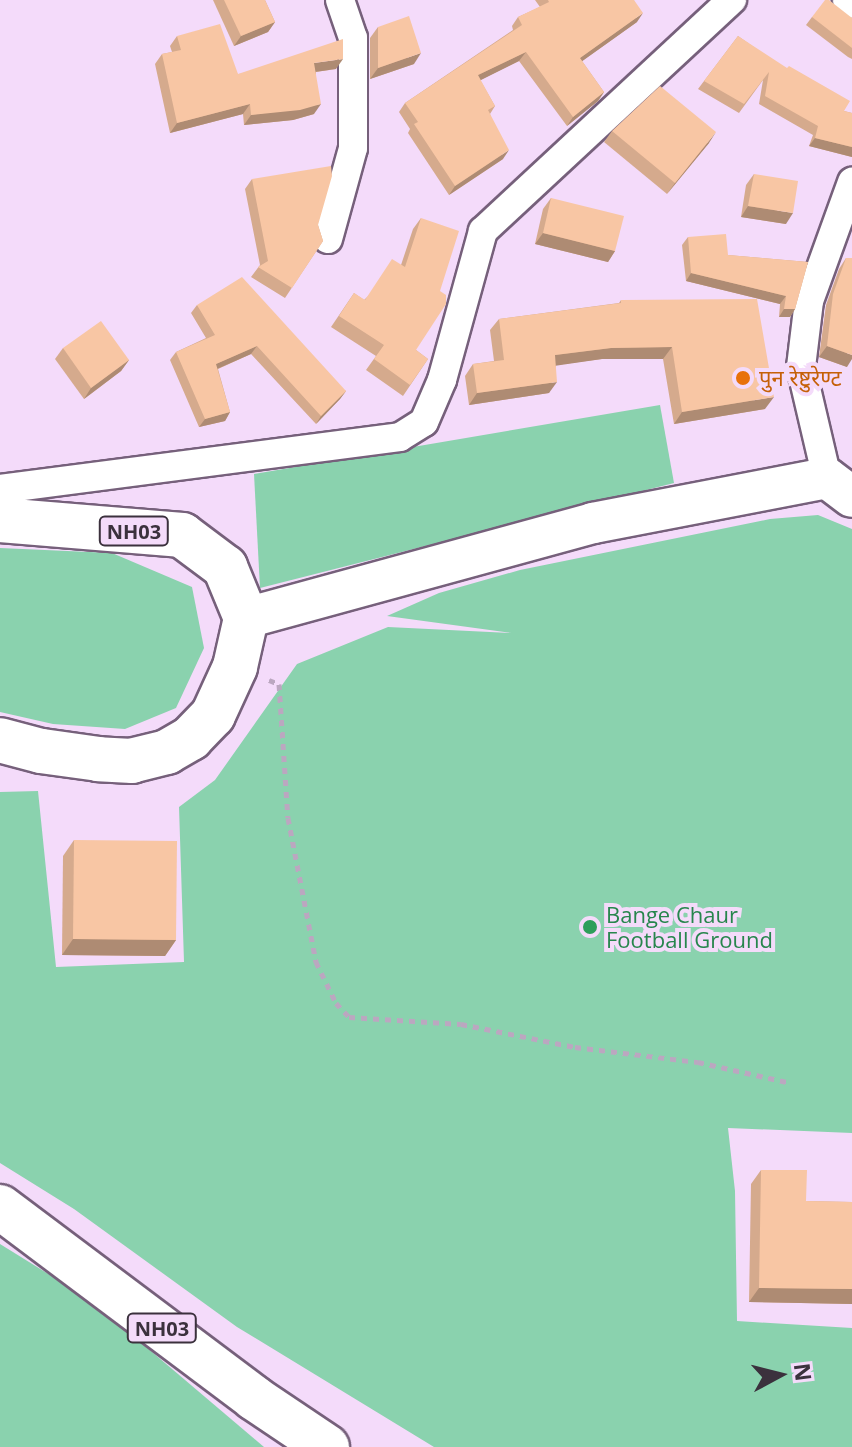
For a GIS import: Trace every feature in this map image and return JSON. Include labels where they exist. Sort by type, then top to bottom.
[{"type":"main road","points":[[0,740],[41,751],[110,760],[132,761],[167,752],[191,738],[213,715],[235,667],[246,618],[593,523],[839,488]]},
{"type":"main road","name":"NH03","points":[[0,520],[182,535],[225,567],[246,618]]},
{"type":"main road","name":"NH03","points":[[0,1207],[254,1398],[327,1447]]},
{"type":"street","points":[[328,239],[353,148],[353,38],[340,0]]},
{"type":"street","points":[[0,489],[400,437],[424,422],[442,380],[483,231],[732,0]]},
{"type":"street","points":[[839,488],[801,367],[809,301],[852,182]]},
{"type":"path","points":[[235,667],[279,684],[288,818],[316,962],[336,1003],[349,1017],[461,1024],[575,1047],[698,1062],[787,1082]]},
{"type":"green space","points":[[660,405],[674,483],[260,588],[254,474]]},
{"type":"green space","points":[[818,515],[852,529],[852,1133],[728,1128],[735,1191],[737,1321],[852,1328],[852,1447],[434,1447],[237,1327],[74,1209],[0,1163],[0,792],[38,791],[56,967],[184,962],[179,807],[215,780],[297,664],[388,627],[512,633],[387,616],[439,593],[520,570],[770,519]]},
{"type":"green space","points":[[0,548],[112,553],[192,587],[204,648],[176,708],[125,729],[53,724],[0,712]]},
{"type":"green space","points":[[0,1244],[92,1301],[264,1447],[0,1447]]},
{"type":"building","points":[[224,0],[265,0],[275,22],[241,36]]},
{"type":"building","points":[[548,0],[634,0],[643,13],[580,58],[604,92],[573,117],[526,52],[478,75],[495,106],[488,110],[509,150],[455,186],[414,124],[418,122],[405,103],[522,25],[518,17]]},
{"type":"building","points":[[825,0],[852,18],[852,48],[812,17]]},
{"type":"building","points":[[409,16],[421,53],[378,68],[378,27]]},
{"type":"building","points":[[220,24],[238,74],[343,39],[343,59],[314,63],[321,104],[300,110],[251,115],[250,104],[177,123],[162,54],[181,50],[177,36]]},
{"type":"building","points":[[738,36],[787,68],[789,66],[850,101],[844,111],[852,113],[852,147],[815,138],[818,126],[765,96],[769,72],[744,104],[704,81]]},
{"type":"building","points":[[660,86],[716,132],[675,183],[612,131]]},
{"type":"building","points":[[331,166],[332,176],[318,225],[323,241],[292,288],[258,267],[268,261],[252,179]]},
{"type":"building","points":[[754,174],[798,181],[793,213],[748,206]]},
{"type":"building","points":[[551,198],[624,216],[615,251],[543,233]]},
{"type":"building","points":[[421,218],[459,231],[440,291],[446,295],[446,304],[416,350],[428,359],[410,385],[374,359],[384,345],[339,316],[354,293],[365,300],[392,259],[405,267]]},
{"type":"building","points":[[726,234],[728,255],[808,262],[795,309],[784,309],[786,296],[691,273],[688,237]]},
{"type":"building","points":[[846,258],[852,258],[852,355],[827,346],[833,294]]},
{"type":"building","points":[[242,277],[346,391],[321,416],[257,346],[216,364],[230,412],[205,419],[176,352],[215,335],[197,305]]},
{"type":"building","points":[[757,299],[774,397],[682,412],[672,347],[611,348],[555,355],[557,382],[477,393],[473,364],[504,360],[499,319],[621,303],[621,300]]},
{"type":"building","points":[[101,321],[129,360],[91,388],[63,348]]},
{"type":"building","points":[[74,840],[177,841],[176,940],[73,939]]},
{"type":"building","points":[[761,1170],[807,1170],[806,1201],[852,1202],[852,1289],[759,1288]]},
{"type":"place","name":"पुन रेष्टुरेण्ट","points":[[743,378]]},
{"type":"place","name":"Bange Chaur Football Ground","points":[[590,927]]}]
